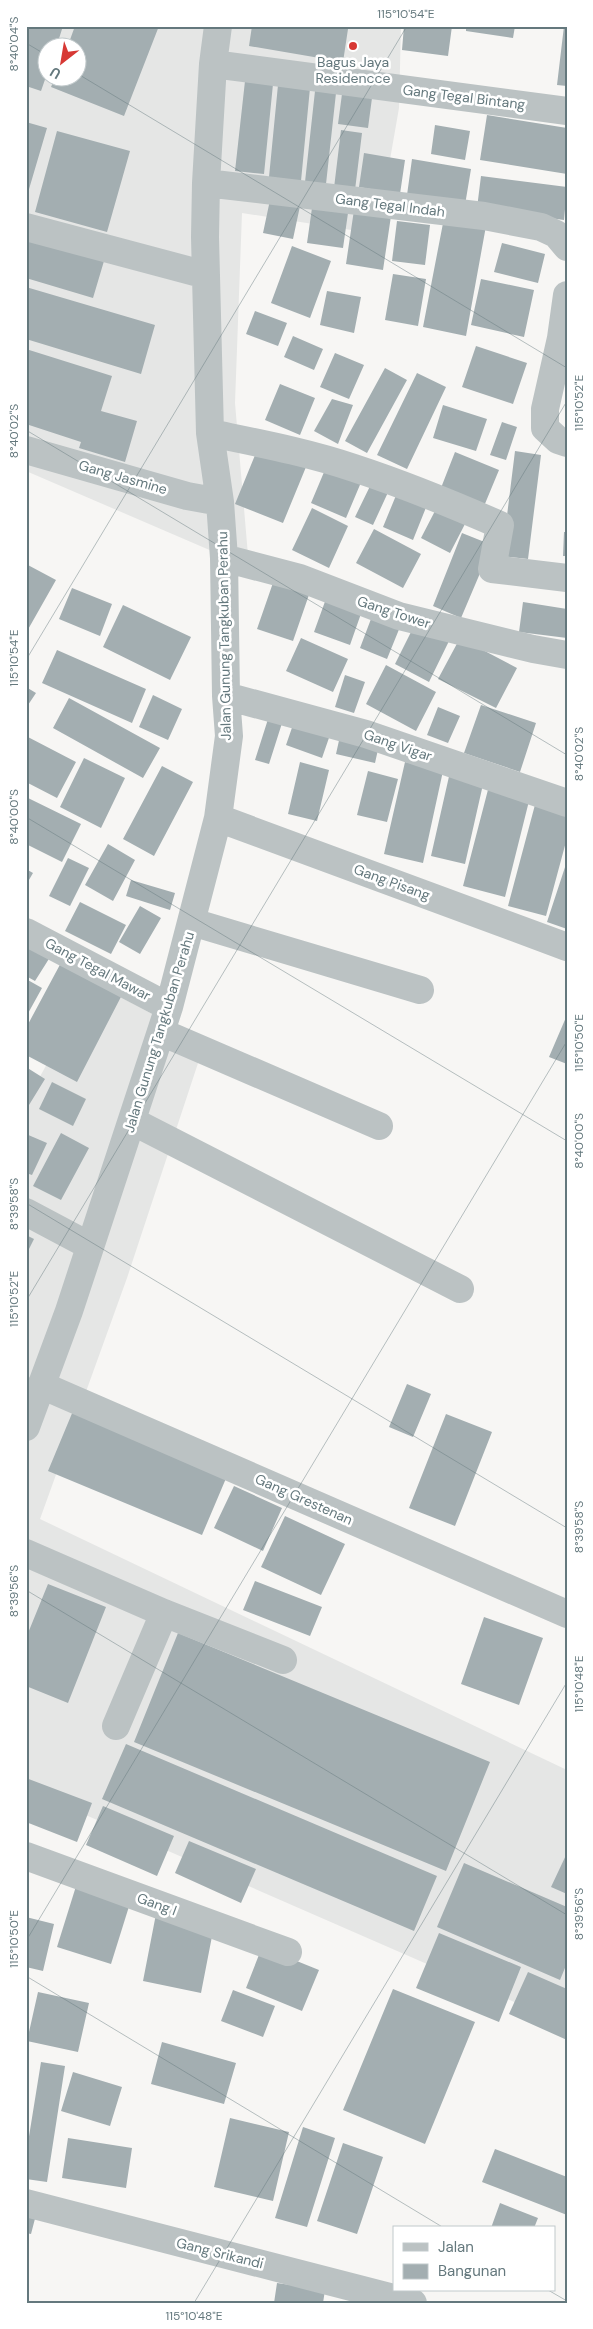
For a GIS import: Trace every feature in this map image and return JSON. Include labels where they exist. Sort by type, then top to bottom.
[{"type":"street","name":"Jalan Gunung Tangkuban Perahu","points":[[26,1427],[90,1246],[165,1019],[218,818],[229,736],[226,696],[224,558],[220,502],[210,433],[206,183],[213,64],[218,26]]},
{"type":"street","name":"Gang Tegal Bintang","points":[[213,64],[567,111]]},
{"type":"street","name":"Gang Tegal Indah","points":[[206,183],[492,217],[541,227],[556,234],[567,247]]},
{"type":"street","points":[[26,227],[206,275]]},
{"type":"street","points":[[567,295],[564,338],[545,409],[545,428],[558,440],[567,443]]},
{"type":"street","points":[[210,433],[316,456],[451,504],[500,524],[492,569],[567,578]]},
{"type":"street","name":"Gang Jasmine","points":[[26,450],[187,496],[220,502]]},
{"type":"street","name":"Gang Tower","points":[[224,558],[300,578],[399,616],[533,649],[567,655]]},
{"type":"street","name":"Gang Vigar","points":[[226,696],[366,734],[567,803]]},
{"type":"street","name":"Gang Pisang","points":[[218,818],[567,947]]},
{"type":"street","points":[[192,922],[420,990]]},
{"type":"street","name":"Gang Tegal Mawar","points":[[26,932],[165,1019],[379,1126]]},
{"type":"street","points":[[132,1121],[460,1289]]},
{"type":"street","points":[[26,1212],[90,1246]]},
{"type":"street","name":"Gang Grestenan","points":[[41,1385],[567,1614]]},
{"type":"street","points":[[26,1553],[164,1613],[283,1660]]},
{"type":"street","points":[[116,1726],[164,1613]]},
{"type":"street","name":"Gang I","points":[[26,1856],[288,1952]]},
{"type":"street","name":"Gang Srikandi","points":[[26,2203],[413,2303]]},
{"type":"shaded area","points":[[26,26],[401,26],[399,108],[377,234],[242,213],[235,403],[249,567],[26,471]]},
{"type":"shaded area","points":[[92,982],[205,1042],[127,1278],[40,1519],[567,1770],[567,2025],[26,1789],[26,1102]]},
{"type":"building","points":[[26,26],[63,26],[59,38],[38,38],[38,88],[42,88],[41,91],[26,86]]},
{"type":"building","points":[[75,26],[159,26],[124,116],[54,88],[88,88],[88,38],[71,38]]},
{"type":"building","points":[[252,26],[329,26],[348,29],[343,62],[249,46]]},
{"type":"building","points":[[404,26],[452,26],[448,56],[402,50]]},
{"type":"building","points":[[466,26],[515,26],[513,38],[466,31]]},
{"type":"building","points":[[564,26],[567,26],[567,86],[557,85]]},
{"type":"building","points":[[245,81],[273,84],[264,174],[235,171]]},
{"type":"building","points":[[278,85],[310,88],[301,181],[269,177]]},
{"type":"building","points":[[315,91],[336,93],[326,184],[305,182]]},
{"type":"building","points":[[342,94],[372,98],[368,128],[338,124]]},
{"type":"building","points":[[487,115],[567,128],[567,174],[480,160]]},
{"type":"building","points":[[26,122],[47,128],[27,196],[26,196]]},
{"type":"building","points":[[435,125],[470,131],[465,160],[431,154]]},
{"type":"building","points":[[341,130],[362,133],[355,190],[334,188]]},
{"type":"building","points":[[57,131],[130,151],[107,232],[35,212]]},
{"type":"building","points":[[364,153],[405,160],[400,194],[359,187]]},
{"type":"building","points":[[412,159],[471,169],[465,205],[407,195]]},
{"type":"building","points":[[481,176],[567,187],[564,220],[477,208]]},
{"type":"building","points":[[270,200],[300,206],[293,239],[263,233]]},
{"type":"building","points":[[312,208],[348,213],[343,248],[307,243]]},
{"type":"building","points":[[354,210],[391,216],[383,270],[346,264]]},
{"type":"building","points":[[444,218],[486,226],[466,336],[423,327]]},
{"type":"building","points":[[397,221],[430,225],[425,265],[392,261]]},
{"type":"building","points":[[30,238],[104,261],[93,298],[26,278],[26,250]]},
{"type":"building","points":[[502,243],[545,254],[538,283],[494,272]]},
{"type":"building","points":[[292,246],[331,261],[310,318],[271,303]]},
{"type":"building","points":[[393,274],[426,279],[418,326],[385,320]]},
{"type":"building","points":[[481,279],[534,290],[524,337],[471,325]]},
{"type":"building","points":[[26,287],[155,325],[141,374],[26,339]]},
{"type":"building","points":[[327,291],[361,297],[354,333],[320,325]]},
{"type":"building","points":[[255,311],[287,323],[278,346],[246,334]]},
{"type":"building","points":[[293,336],[323,349],[314,370],[284,357]]},
{"type":"building","points":[[476,346],[527,363],[513,404],[462,387]]},
{"type":"building","points":[[26,349],[112,376],[101,411],[137,421],[125,462],[79,448],[81,442],[26,424]]},
{"type":"building","points":[[335,353],[364,365],[349,399],[320,387]]},
{"type":"building","points":[[385,368],[407,380],[367,453],[345,441]]},
{"type":"building","points":[[417,373],[446,387],[407,469],[377,455]]},
{"type":"building","points":[[280,384],[315,398],[300,435],[265,420]]},
{"type":"building","points":[[332,399],[353,405],[338,444],[314,431]]},
{"type":"building","points":[[443,405],[487,419],[476,451],[433,438]]},
{"type":"building","points":[[502,422],[517,427],[506,460],[490,455]]},
{"type":"building","points":[[258,448],[306,467],[283,523],[235,504]]},
{"type":"building","points":[[515,451],[541,455],[528,559],[502,556]]},
{"type":"building","points":[[455,452],[499,470],[482,511],[439,493]]},
{"type":"building","points":[[327,465],[362,480],[346,518],[311,503]]},
{"type":"building","points":[[373,480],[390,488],[373,525],[355,517]]},
{"type":"building","points":[[397,493],[427,505],[413,540],[383,527]]},
{"type":"building","points":[[312,508],[348,526],[329,568],[292,550]]},
{"type":"building","points":[[436,509],[465,524],[450,553],[421,538]]},
{"type":"building","points":[[374,529],[421,554],[403,588],[356,563]]},
{"type":"building","points":[[564,532],[567,532],[567,556],[563,556]]},
{"type":"building","points":[[462,533],[492,545],[461,618],[433,606]]},
{"type":"building","points":[[26,564],[56,580],[26,633]]},
{"type":"building","points":[[275,577],[311,589],[293,641],[257,629]]},
{"type":"building","points":[[72,588],[112,604],[100,636],[59,619]]},
{"type":"building","points":[[327,596],[363,608],[350,645],[314,632]]},
{"type":"building","points":[[523,602],[567,609],[567,638],[519,632]]},
{"type":"building","points":[[123,605],[191,637],[170,680],[103,647]]},
{"type":"building","points":[[374,611],[402,622],[387,659],[360,648]]},
{"type":"building","points":[[415,624],[449,641],[429,682],[395,664]]},
{"type":"building","points":[[301,638],[348,659],[333,692],[286,671]]},
{"type":"building","points":[[460,638],[517,668],[496,708],[438,679]]},
{"type":"building","points":[[57,650],[146,689],[132,723],[42,683]]},
{"type":"building","points":[[386,665],[436,692],[416,731],[366,704]]},
{"type":"building","points":[[345,675],[365,682],[354,713],[335,707]]},
{"type":"building","points":[[26,687],[36,693],[26,708]]},
{"type":"building","points":[[153,695],[182,709],[168,740],[139,727]]},
{"type":"building","points":[[69,698],[160,748],[143,778],[53,728]]},
{"type":"building","points":[[481,705],[536,723],[520,772],[464,753]]},
{"type":"building","points":[[438,707],[460,716],[448,743],[427,735]]},
{"type":"building","points":[[269,716],[283,720],[269,764],[255,760]]},
{"type":"building","points":[[295,719],[331,732],[322,758],[286,745]]},
{"type":"building","points":[[26,736],[76,762],[57,798],[26,782]]},
{"type":"building","points":[[340,736],[379,745],[375,763],[336,754]]},
{"type":"building","points":[[84,758],[125,778],[101,828],[60,807]]},
{"type":"building","points":[[300,762],[329,770],[317,821],[288,814]]},
{"type":"building","points":[[405,762],[443,771],[423,863],[384,854]]},
{"type":"building","points":[[162,766],[193,782],[154,856],[123,839]]},
{"type":"building","points":[[368,771],[398,779],[387,822],[357,815]]},
{"type":"building","points":[[450,772],[484,780],[465,864],[431,856]]},
{"type":"building","points":[[490,782],[531,793],[505,897],[463,886]]},
{"type":"building","points":[[26,797],[81,824],[62,862],[26,844]]},
{"type":"building","points":[[536,801],[567,809],[567,838],[546,916],[508,906]]},
{"type":"building","points":[[108,844],[135,860],[113,901],[85,885]]},
{"type":"building","points":[[68,858],[89,868],[70,906],[49,896]]},
{"type":"building","points":[[567,861],[567,929],[547,922]]},
{"type":"building","points":[[26,869],[33,873],[26,885]]},
{"type":"building","points":[[131,880],[175,893],[170,910],[126,896]]},
{"type":"building","points":[[80,902],[126,925],[111,954],[65,931]]},
{"type":"building","points":[[140,906],[161,918],[140,954],[119,942]]},
{"type":"building","points":[[26,938],[52,954],[35,981],[26,976]]},
{"type":"building","points":[[63,959],[124,991],[77,1082],[26,1055],[26,1028]]},
{"type":"building","points":[[26,979],[42,988],[26,1017]]},
{"type":"building","points":[[567,1015],[567,1064],[549,1057]]},
{"type":"building","points":[[26,1067],[45,1079],[29,1105],[26,1103]]},
{"type":"building","points":[[52,1082],[86,1099],[73,1126],[39,1109]]},
{"type":"building","points":[[61,1133],[89,1148],[61,1200],[33,1186]]},
{"type":"building","points":[[26,1134],[47,1143],[32,1175],[26,1173]]},
{"type":"building","points":[[26,1235],[34,1239],[26,1255]]},
{"type":"building","points":[[407,1384],[431,1394],[413,1437],[389,1427]]},
{"type":"building","points":[[73,1411],[227,1476],[202,1535],[48,1471]]},
{"type":"building","points":[[446,1414],[492,1432],[455,1526],[409,1508]]},
{"type":"building","points":[[234,1486],[282,1508],[263,1551],[214,1528]]},
{"type":"building","points":[[285,1516],[345,1544],[321,1595],[261,1567]]},
{"type":"building","points":[[255,1581],[322,1607],[310,1636],[243,1610]]},
{"type":"building","points":[[48,1584],[106,1607],[68,1703],[26,1686],[26,1638]]},
{"type":"building","points":[[484,1617],[543,1638],[519,1705],[461,1684]]},
{"type":"building","points":[[178,1633],[490,1762],[446,1871],[134,1742]]},
{"type":"building","points":[[126,1744],[437,1876],[414,1931],[102,1799]]},
{"type":"building","points":[[26,1778],[92,1803],[77,1842],[26,1822]]},
{"type":"building","points":[[103,1806],[174,1836],[157,1876],[86,1845]]},
{"type":"building","points":[[189,1841],[256,1869],[241,1903],[175,1873]]},
{"type":"building","points":[[567,1853],[567,1894],[551,1887]]},
{"type":"building","points":[[464,1863],[567,1907],[567,1963],[560,1980],[437,1927]]},
{"type":"building","points":[[77,1883],[131,1900],[111,1964],[57,1947]]},
{"type":"building","points":[[156,1914],[214,1926],[201,1993],[143,1981]]},
{"type":"building","points":[[26,1917],[54,1924],[43,1971],[26,1967]]},
{"type":"building","points":[[439,1933],[521,1967],[499,2022],[416,1988]]},
{"type":"building","points":[[262,1947],[319,1970],[302,2011],[246,1988]]},
{"type":"building","points":[[528,1972],[567,1989],[567,2040],[509,2014]]},
{"type":"building","points":[[393,1989],[475,2022],[425,2144],[343,2110]]},
{"type":"building","points":[[233,1990],[275,2006],[263,2037],[221,2021]]},
{"type":"building","points":[[38,1992],[89,2003],[78,2052],[27,2041]]},
{"type":"building","points":[[162,2042],[236,2063],[224,2104],[151,2084]]},
{"type":"building","points":[[41,2062],[65,2066],[47,2182],[26,2179],[26,2155]]},
{"type":"building","points":[[73,2072],[122,2087],[110,2126],[61,2111]]},
{"type":"building","points":[[230,2118],[289,2132],[273,2201],[214,2187]]},
{"type":"building","points":[[303,2127],[335,2138],[307,2227],[275,2218]]},
{"type":"building","points":[[68,2138],[132,2148],[126,2188],[62,2178]]},
{"type":"building","points":[[343,2143],[383,2157],[357,2234],[317,2221]]},
{"type":"building","points":[[495,2149],[567,2177],[567,2215],[482,2182]]},
{"type":"building","points":[[500,2203],[538,2218],[535,2226],[492,2226]]},
{"type":"building","points":[[26,2208],[37,2211],[31,2234],[26,2233]]},
{"type":"building","points":[[277,2283],[325,2290],[323,2303],[274,2303]]},
{"type":"place","name":"Bagus Jaya Residencce","points":[[353,46]]}]
